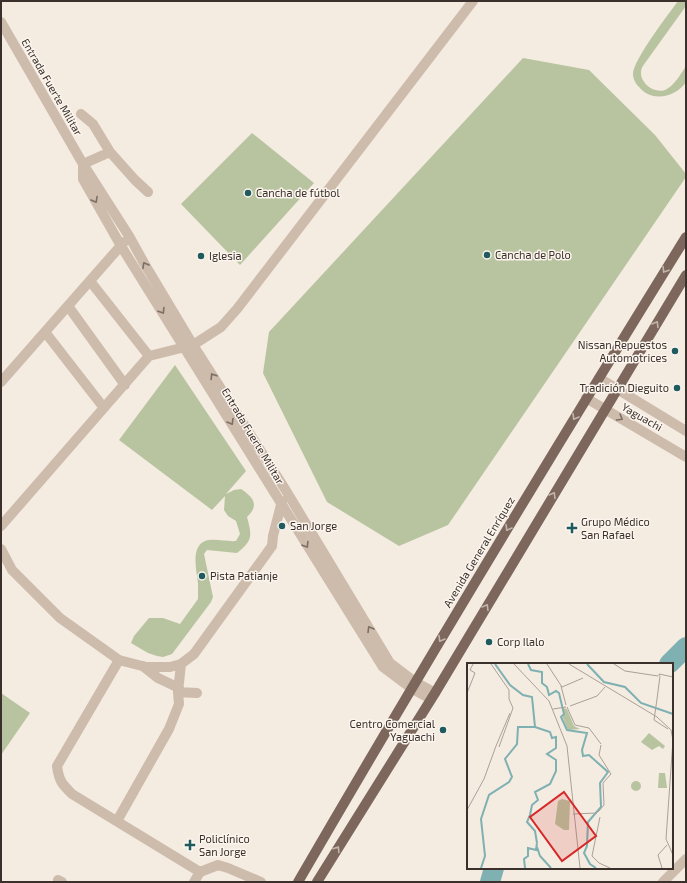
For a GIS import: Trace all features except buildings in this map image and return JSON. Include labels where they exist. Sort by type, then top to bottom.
[{"type":"main road","name":"Avenida General Enríquez","points":[[298,882],[413,685],[586,398],[686,237]]},
{"type":"main road","points":[[317,882],[433,696],[604,409],[686,275]]},
{"type":"street","points":[[1,526],[149,356],[189,346],[221,327],[237,309],[473,1]]},
{"type":"street","name":"Entrada Fuerte Militar","points":[[1,22],[83,164],[129,236],[189,346],[281,504],[383,667],[433,696]]},
{"type":"street","points":[[81,114],[93,124],[110,152],[148,192]]},
{"type":"street","points":[[83,164],[110,152]]},
{"type":"street","name":"Entrada Fuerte Militar","points":[[83,164],[83,179],[121,246],[285,490],[390,663],[413,685]]},
{"type":"street","points":[[1,382],[129,236]]},
{"type":"street","points":[[90,281],[149,356]]},
{"type":"street","points":[[68,306],[125,385]]},
{"type":"street","points":[[45,332],[104,408]]},
{"type":"street","name":"Yaguachi","points":[[599,378],[686,431]]},
{"type":"street","name":"Yaguachi","points":[[586,398],[686,457]]},
{"type":"street","points":[[1,549],[12,570],[60,618],[119,660],[143,666],[170,667],[181,664],[194,654],[272,546],[273,536],[285,490]]},
{"type":"street","points":[[119,660],[58,766],[58,777],[72,794],[200,872]]},
{"type":"street","points":[[117,821],[169,729],[179,704],[178,690],[181,664]]},
{"type":"street","points":[[143,666],[158,678],[178,690],[197,693]]},
{"type":"street","points":[[664,882],[686,859]]},
{"type":"street","points":[[194,882],[200,872],[218,865],[261,882]]},
{"type":"green space","points":[[678,1],[686,1],[686,6],[643,66],[641,76],[648,87],[661,91],[669,88],[674,83],[686,66],[686,82],[682,87],[670,94],[664,96],[650,95],[644,92],[634,80],[633,74],[635,67],[645,48]]},
{"type":"green space","name":"Cancha de Polo","points":[[523,58],[589,70],[655,135],[686,174],[686,177],[448,525],[399,546],[327,502],[263,373],[269,332]]},
{"type":"green space","name":"Cancha de fútbol","points":[[252,133],[314,183],[240,265],[181,204]]},
{"type":"green space","points":[[175,365],[246,471],[226,494],[234,490],[241,489],[252,498],[254,505],[251,513],[247,517],[250,537],[246,545],[237,553],[207,550],[204,554],[213,597],[211,602],[172,654],[163,657],[148,653],[131,643],[134,636],[149,618],[163,618],[180,624],[198,599],[196,554],[200,544],[209,540],[236,541],[240,534],[236,521],[228,516],[224,510],[225,496],[212,510],[119,440]]},
{"type":"green space","points":[[1,693],[30,713],[1,755]]},
{"type":"waterway","points":[[670,663],[686,647]]},
{"type":"waterway","points":[[490,882],[494,869]]},
{"type":"place","name":"Cancha de fútbol","points":[[248,193]]},
{"type":"place","name":"Cancha de Polo","points":[[487,255]]},
{"type":"place","name":"Iglesia","points":[[201,256]]},
{"type":"place","name":"Nissan Repuestos Automotrices","points":[[675,351]]},
{"type":"place","name":"Tradición Dieguito","points":[[677,388]]},
{"type":"place","name":"San Jorge","points":[[282,526]]},
{"type":"place","name":"Grupo Médico San Rafael","points":[[572,528]]},
{"type":"place","name":"Pista Patianje","points":[[202,576]]},
{"type":"place","name":"Corp Ilalo","points":[[489,642]]},
{"type":"place","name":"Centro Comercial Yaguachi","points":[[443,730]]},
{"type":"place","name":"Policlínico San Jorge","points":[[190,845]]}]
